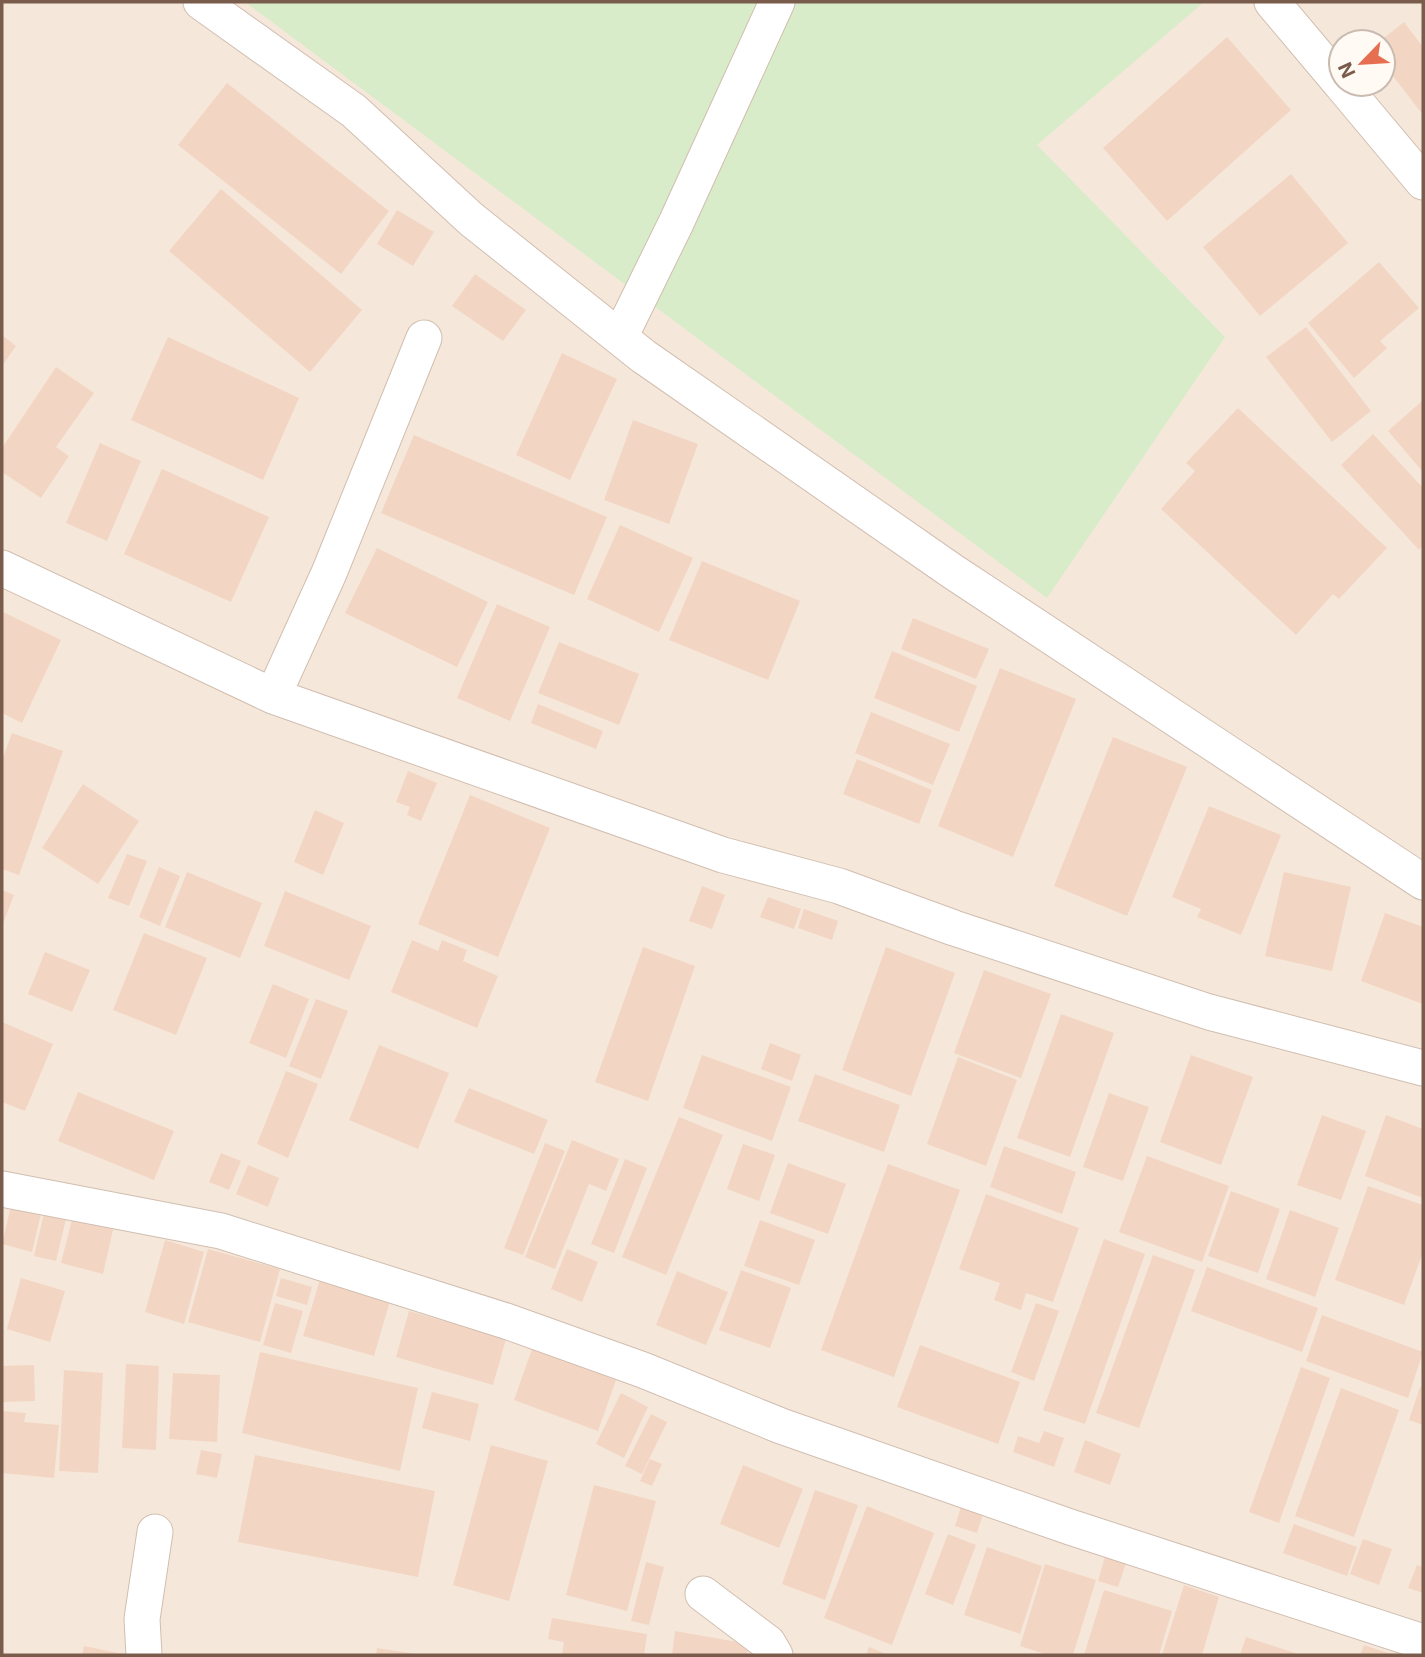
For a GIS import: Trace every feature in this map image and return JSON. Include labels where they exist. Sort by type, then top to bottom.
[{"type":"street","points":[[201,2],[354,111],[471,219],[643,356],[952,571],[1423,882]]},
{"type":"street","points":[[620,337],[676,223],[777,2]]},
{"type":"street","points":[[1272,2],[1327,67]]},
{"type":"street","points":[[1353,98],[1423,182]]},
{"type":"street","points":[[273,696],[330,573],[424,338]]},
{"type":"street","points":[[2,568],[273,696],[723,855],[839,887],[1209,1012],[1423,1068]]},
{"type":"street","points":[[2,1189],[221,1231],[493,1317],[643,1370],[781,1426],[1057,1523],[1423,1642]]},
{"type":"street","points":[[144,1655],[142,1619],[155,1532]]},
{"type":"street","points":[[703,1594],[768,1643],[775,1655]]},
{"type":"shaded area","points":[[2,2],[1423,2],[1423,1655],[2,1655]]},
{"type":"green space","points":[[245,2],[1204,2],[1037,145],[1225,337],[1047,598]]},
{"type":"building","points":[[1404,22],[1423,47],[1423,115],[1397,81],[1396,28]]},
{"type":"building","points":[[1227,37],[1291,110],[1167,221],[1103,148]]},
{"type":"building","points":[[227,83],[389,211],[341,274],[178,145]]},
{"type":"building","points":[[1291,174],[1348,243],[1260,316],[1203,247]]},
{"type":"building","points":[[221,189],[362,310],[310,372],[169,251]]},
{"type":"building","points":[[397,210],[434,232],[413,266],[377,244]]},
{"type":"building","points":[[1379,262],[1419,308],[1380,341],[1387,348],[1354,378],[1308,323]]},
{"type":"building","points":[[475,274],[526,310],[503,341],[452,306]]},
{"type":"building","points":[[1306,327],[1371,411],[1332,442],[1266,357]]},
{"type":"building","points":[[2,335],[16,346],[2,366]]},
{"type":"building","points":[[168,337],[299,398],[263,480],[131,420]]},
{"type":"building","points":[[562,353],[617,379],[570,480],[516,455]]},
{"type":"building","points":[[56,367],[94,393],[56,447],[69,456],[41,498],[2,472],[2,448]]},
{"type":"building","points":[[1423,400],[1423,472],[1388,431]]},
{"type":"building","points":[[1238,408],[1387,548],[1339,599],[1333,594],[1296,635],[1161,509],[1195,471],[1186,463]]},
{"type":"building","points":[[633,420],[698,444],[669,524],[604,500]]},
{"type":"building","points":[[1373,434],[1423,488],[1423,545],[1419,550],[1341,465]]},
{"type":"building","points":[[414,435],[607,517],[574,595],[381,513]]},
{"type":"building","points":[[100,443],[141,461],[107,541],[66,523]]},
{"type":"building","points":[[162,469],[269,517],[231,602],[124,554]]},
{"type":"building","points":[[620,525],[693,558],[659,632],[587,599]]},
{"type":"building","points":[[377,548],[488,602],[457,667],[345,613]]},
{"type":"building","points":[[702,561],[800,601],[768,680],[669,640]]},
{"type":"building","points":[[497,604],[550,627],[510,721],[457,698]]},
{"type":"building","points":[[3,612],[61,640],[22,723],[2,713]]},
{"type":"building","points":[[913,618],[989,649],[976,679],[901,649]]},
{"type":"building","points":[[559,642],[639,674],[619,725],[538,693]]},
{"type":"building","points":[[892,651],[977,686],[959,732],[874,698]]},
{"type":"building","points":[[1000,668],[1076,699],[1013,857],[938,826]]},
{"type":"building","points":[[538,704],[603,731],[596,749],[531,723]]},
{"type":"building","points":[[871,712],[950,744],[933,785],[855,753]]},
{"type":"building","points":[[12,733],[63,751],[19,875],[2,869],[2,760]]},
{"type":"building","points":[[1113,737],[1187,767],[1127,916],[1054,886]]},
{"type":"building","points":[[857,759],[932,790],[919,824],[843,794]]},
{"type":"building","points":[[408,771],[437,783],[421,821],[407,815],[410,807],[396,802]]},
{"type":"building","points":[[83,784],[139,821],[98,884],[42,848]]},
{"type":"building","points":[[470,795],[550,828],[498,957],[418,924]]},
{"type":"building","points":[[1209,806],[1281,835],[1241,935],[1197,917],[1201,909],[1172,897]]},
{"type":"building","points":[[315,810],[344,823],[323,875],[294,862]]},
{"type":"building","points":[[127,854],[147,861],[129,906],[108,898]]},
{"type":"building","points":[[159,867],[180,876],[160,926],[139,917]]},
{"type":"building","points":[[187,872],[262,903],[240,958],[165,927]]},
{"type":"building","points":[[1284,872],[1351,887],[1332,971],[1265,956]]},
{"type":"building","points":[[702,886],[725,895],[712,929],[689,921]]},
{"type":"building","points":[[2,890],[14,895],[2,926]]},
{"type":"building","points":[[285,891],[371,926],[349,980],[264,946]]},
{"type":"building","points":[[768,897],[801,909],[794,929],[760,917]]},
{"type":"building","points":[[804,909],[838,921],[832,940],[798,928]]},
{"type":"building","points":[[1385,913],[1423,927],[1423,1004],[1361,981]]},
{"type":"building","points":[[144,933],[207,958],[176,1035],[113,1010]]},
{"type":"building","points":[[412,940],[438,951],[442,940],[467,950],[463,961],[498,976],[477,1028],[391,992]]},
{"type":"building","points":[[643,947],[695,966],[648,1101],[595,1082]]},
{"type":"building","points":[[886,947],[955,973],[911,1096],[842,1070]]},
{"type":"building","points":[[45,952],[90,970],[72,1012],[28,994]]},
{"type":"building","points":[[984,970],[1051,994],[1021,1078],[954,1053]]},
{"type":"building","points":[[273,984],[309,999],[286,1058],[249,1043]]},
{"type":"building","points":[[316,999],[348,1011],[321,1079],[289,1066]]},
{"type":"building","points":[[1061,1014],[1114,1033],[1070,1157],[1017,1138]]},
{"type":"building","points":[[2,1022],[53,1044],[25,1111],[2,1102]]},
{"type":"building","points":[[770,1043],[801,1055],[792,1081],[761,1069]]},
{"type":"building","points":[[379,1045],[449,1073],[418,1149],[349,1120]]},
{"type":"building","points":[[702,1055],[791,1087],[772,1141],[683,1108]]},
{"type":"building","points":[[1191,1055],[1253,1077],[1221,1165],[1160,1142]]},
{"type":"building","points":[[958,1057],[1017,1080],[986,1166],[927,1144]]},
{"type":"building","points":[[286,1071],[318,1084],[288,1158],[257,1144]]},
{"type":"building","points":[[815,1074],[900,1105],[884,1152],[798,1121]]},
{"type":"building","points":[[469,1088],[548,1120],[534,1154],[454,1122]]},
{"type":"building","points":[[78,1092],[174,1131],[154,1180],[58,1141]]},
{"type":"building","points":[[1109,1093],[1149,1107],[1123,1181],[1083,1167]]},
{"type":"building","points":[[1322,1115],[1366,1131],[1341,1200],[1297,1185]]},
{"type":"building","points":[[1386,1115],[1423,1129],[1423,1198],[1365,1176]]},
{"type":"building","points":[[679,1117],[723,1135],[666,1275],[622,1257]]},
{"type":"building","points":[[572,1140],[619,1159],[606,1191],[589,1184],[555,1269],[525,1257]]},
{"type":"building","points":[[545,1143],[565,1151],[523,1255],[504,1248]]},
{"type":"building","points":[[743,1144],[775,1155],[759,1201],[727,1189]]},
{"type":"building","points":[[1004,1146],[1076,1172],[1062,1214],[990,1187]]},
{"type":"building","points":[[221,1153],[241,1161],[229,1190],[209,1182]]},
{"type":"building","points":[[1147,1156],[1229,1186],[1202,1262],[1119,1232]]},
{"type":"building","points":[[625,1159],[647,1168],[614,1253],[591,1244]]},
{"type":"building","points":[[788,1163],[846,1184],[828,1234],[770,1213]]},
{"type":"building","points":[[888,1164],[960,1190],[894,1377],[821,1350]]},
{"type":"building","points":[[248,1165],[279,1178],[268,1207],[236,1194]]},
{"type":"building","points":[[1368,1186],[1423,1205],[1423,1252],[1404,1305],[1335,1280]]},
{"type":"building","points":[[1231,1191],[1280,1209],[1258,1273],[1208,1256]]},
{"type":"building","points":[[986,1194],[1079,1228],[1053,1302],[1026,1293],[1021,1310],[994,1300],[1000,1283],[959,1269]]},
{"type":"building","points":[[11,1206],[41,1214],[32,1252],[2,1244]]},
{"type":"building","points":[[45,1209],[67,1215],[56,1261],[34,1256]]},
{"type":"building","points":[[1290,1210],[1339,1228],[1315,1297],[1266,1279]]},
{"type":"building","points":[[74,1211],[115,1221],[103,1274],[61,1263]]},
{"type":"building","points":[[760,1220],[815,1240],[799,1285],[744,1266]]},
{"type":"building","points":[[1104,1239],[1145,1254],[1085,1424],[1043,1410]]},
{"type":"building","points":[[165,1240],[204,1252],[184,1324],[145,1312]]},
{"type":"building","points":[[208,1249],[280,1269],[260,1342],[188,1322]]},
{"type":"building","points":[[567,1249],[598,1262],[582,1302],[551,1289]]},
{"type":"building","points":[[1153,1255],[1195,1270],[1139,1428],[1096,1413]]},
{"type":"building","points":[[1207,1267],[1318,1308],[1302,1352],[1191,1311]]},
{"type":"building","points":[[741,1270],[791,1288],[770,1348],[719,1330]]},
{"type":"building","points":[[677,1271],[728,1292],[706,1345],[656,1325]]},
{"type":"building","points":[[322,1273],[392,1294],[374,1356],[303,1336]]},
{"type":"building","points":[[21,1278],[65,1291],[50,1342],[7,1329]]},
{"type":"building","points":[[281,1278],[312,1287],[307,1305],[276,1296]]},
{"type":"building","points":[[275,1303],[303,1311],[291,1353],[263,1345]]},
{"type":"building","points":[[1036,1303],[1059,1311],[1034,1381],[1011,1372]]},
{"type":"building","points":[[409,1311],[506,1339],[493,1385],[396,1357]]},
{"type":"building","points":[[1322,1315],[1423,1352],[1408,1398],[1306,1361]]},
{"type":"building","points":[[920,1345],[1020,1382],[998,1444],[897,1407]]},
{"type":"building","points":[[532,1349],[616,1380],[598,1431],[514,1400]]},
{"type":"building","points":[[260,1352],[418,1388],[400,1471],[242,1433]]},
{"type":"building","points":[[126,1364],[159,1366],[156,1450],[122,1448]]},
{"type":"building","points":[[34,1365],[35,1401],[2,1402],[2,1366]]},
{"type":"building","points":[[1301,1367],[1330,1378],[1279,1523],[1249,1512]]},
{"type":"building","points":[[64,1370],[103,1373],[98,1473],[59,1471]]},
{"type":"building","points":[[173,1373],[220,1375],[217,1442],[169,1439]]},
{"type":"building","points":[[1420,1387],[1423,1388],[1423,1425],[1409,1420]]},
{"type":"building","points":[[1341,1388],[1399,1410],[1354,1537],[1295,1516]]},
{"type":"building","points":[[432,1392],[479,1404],[470,1441],[422,1428]]},
{"type":"building","points":[[621,1393],[648,1407],[624,1458],[596,1444]]},
{"type":"building","points":[[2,1411],[26,1413],[24,1422],[59,1425],[54,1478],[2,1473]]},
{"type":"building","points":[[651,1414],[667,1422],[642,1474],[625,1466]]},
{"type":"building","points":[[1044,1431],[1064,1438],[1054,1467],[1013,1452],[1018,1436],[1039,1443]]},
{"type":"building","points":[[1085,1440],[1121,1454],[1110,1485],[1074,1472]]},
{"type":"building","points":[[491,1445],[548,1461],[509,1601],[453,1585]]},
{"type":"building","points":[[201,1450],[222,1454],[217,1478],[196,1474]]},
{"type":"building","points":[[255,1455],[435,1491],[418,1577],[238,1542]]},
{"type":"building","points":[[650,1459],[662,1464],[652,1486],[640,1481]]},
{"type":"building","points":[[743,1465],[803,1489],[779,1548],[720,1524]]},
{"type":"building","points":[[594,1485],[656,1501],[627,1611],[566,1595]]},
{"type":"building","points":[[815,1490],[858,1505],[825,1600],[782,1584]]},
{"type":"building","points":[[964,1497],[986,1504],[977,1533],[955,1526]]},
{"type":"building","points":[[867,1506],[934,1533],[892,1645],[824,1618]]},
{"type":"building","points":[[1294,1524],[1357,1547],[1347,1576],[1283,1553]]},
{"type":"building","points":[[948,1534],[976,1545],[953,1605],[925,1594]]},
{"type":"building","points":[[1363,1539],[1392,1549],[1379,1585],[1350,1574]]},
{"type":"building","points":[[987,1547],[1042,1566],[1020,1634],[964,1615]]},
{"type":"building","points":[[1106,1553],[1127,1560],[1118,1587],[1098,1581]]},
{"type":"building","points":[[646,1562],[664,1567],[649,1625],[631,1621]]},
{"type":"building","points":[[1045,1564],[1096,1580],[1073,1655],[1048,1655],[1020,1646]]},
{"type":"building","points":[[1417,1565],[1423,1567],[1423,1593],[1408,1588]]},
{"type":"building","points":[[1184,1585],[1219,1597],[1202,1655],[1162,1655]]},
{"type":"building","points":[[1104,1590],[1172,1611],[1159,1655],[1084,1655]]},
{"type":"building","points":[[552,1618],[647,1634],[644,1655],[562,1655],[564,1642],[548,1639]]},
{"type":"building","points":[[675,1631],[749,1644],[747,1655],[672,1655]]},
{"type":"building","points":[[1246,1637],[1301,1655],[1240,1655]]},
{"type":"building","points":[[1364,1645],[1394,1655],[1360,1655]]},
{"type":"building","points":[[84,1646],[123,1654],[123,1655],[82,1655]]},
{"type":"building","points":[[869,1647],[889,1655],[866,1655]]},
{"type":"building","points":[[377,1648],[416,1654],[416,1655],[376,1655]]}]
